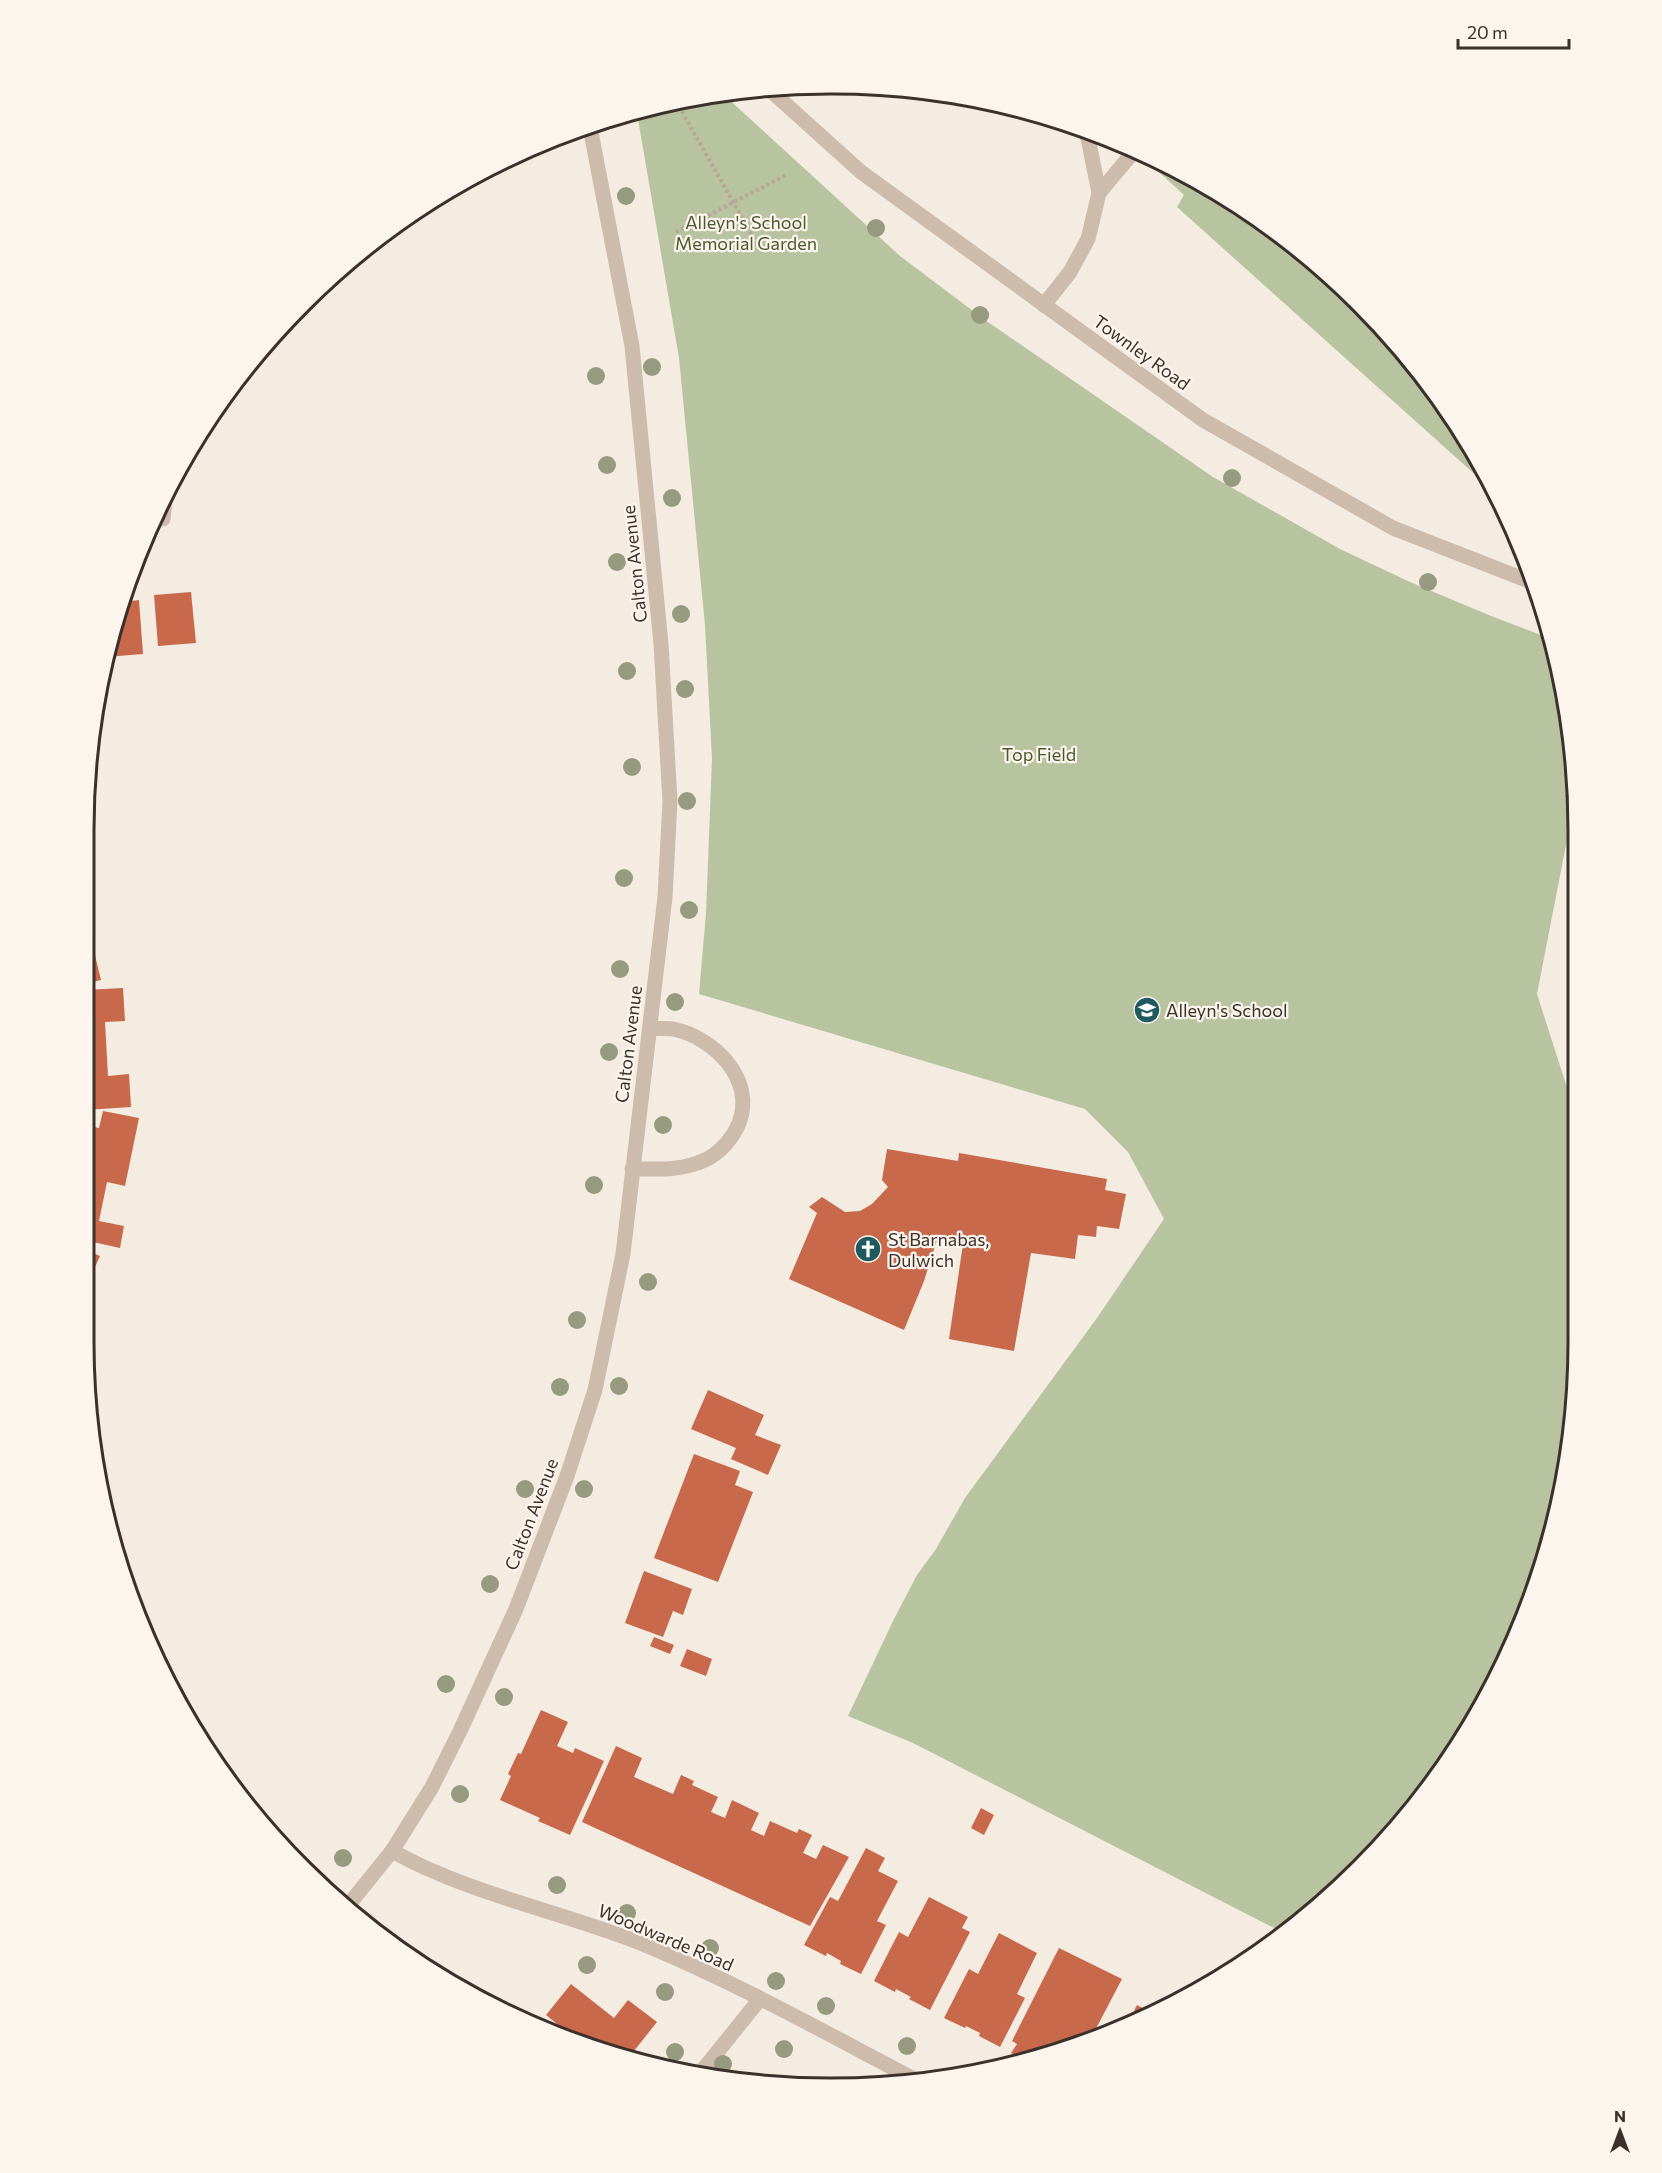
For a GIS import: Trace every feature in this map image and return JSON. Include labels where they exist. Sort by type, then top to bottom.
[{"type":"street","name":"Townley Road","points":[[777,97],[861,172],[1203,420],[1393,528],[1522,579]]},
{"type":"street","name":"Calton Avenue","points":[[352,1901],[393,1851],[432,1787],[516,1609],[567,1476],[595,1390],[623,1254],[665,897],[670,801],[662,644],[632,346],[592,135]]},
{"type":"street","points":[[1044,305],[1070,272],[1088,239],[1099,194],[1089,142]]},
{"type":"street","points":[[1099,194],[1129,158]]},
{"type":"street","points":[[632,1169],[686,1167],[707,1159],[725,1145],[735,1132],[741,1118],[742,1088],[732,1067],[715,1050],[694,1037],[673,1029],[650,1028]]},
{"type":"street","name":"Woodwarde Road","points":[[393,1851],[478,1888],[642,1944],[760,1999],[905,2074]]},
{"type":"street","points":[[705,2067],[760,1999]]},
{"type":"path","points":[[681,110],[762,253]]},
{"type":"path","points":[[676,232],[788,174]]},
{"type":"green space","name":"Top Field","points":[[731,102],[900,256],[985,320],[1213,477],[1340,549],[1410,582],[1540,635],[1553,687],[1561,735],[1568,831],[1537,994],[1568,1091],[1568,1342],[1561,1438],[1553,1486],[1528,1579],[1492,1668],[1469,1710],[1443,1751],[1385,1828],[1317,1896],[1275,1929],[913,1743],[848,1716],[917,1575],[936,1549],[965,1498],[1097,1318],[1164,1219],[1128,1152],[1085,1109],[699,994],[706,913],[712,759],[705,625],[679,358],[638,121]]},
{"type":"green space","points":[[1159,172],[1199,193],[1240,219],[1317,277],[1352,310],[1385,345],[1415,383],[1443,422],[1476,475],[1177,207],[1184,195]]},
{"type":"building","points":[[191,592],[196,643],[158,646],[154,595]]},
{"type":"building","points":[[139,600],[143,654],[116,656],[120,640],[132,601]]},
{"type":"building","points":[[94,951],[101,980],[94,982]]},
{"type":"building","points":[[123,988],[125,1021],[105,1022],[108,1076],[129,1074],[131,1107],[94,1109],[94,990]]},
{"type":"building","points":[[103,1111],[139,1118],[125,1186],[107,1182],[99,1221],[124,1226],[120,1248],[94,1242],[94,1127],[99,1128]]},
{"type":"building","name":"St Barnabas, Dulwich","points":[[887,1149],[958,1161],[959,1153],[1107,1179],[1105,1190],[1126,1194],[1119,1229],[1097,1226],[1096,1237],[1078,1235],[1075,1259],[1031,1253],[1014,1351],[949,1339],[963,1244],[937,1240],[924,1281],[904,1330],[789,1279],[817,1213],[809,1207],[822,1197],[845,1212],[860,1211],[872,1204],[888,1187],[882,1180]]},
{"type":"building","points":[[94,1253],[100,1256],[94,1269]]},
{"type":"building","points":[[708,1390],[764,1415],[755,1435],[781,1445],[768,1475],[731,1459],[736,1448],[691,1429]]},
{"type":"building","points":[[694,1454],[740,1471],[735,1485],[753,1492],[718,1582],[654,1558]]},
{"type":"building","points":[[644,1571],[692,1589],[683,1615],[673,1611],[663,1637],[625,1623]]},
{"type":"building","points":[[654,1637],[674,1645],[670,1654],[650,1646]]},
{"type":"building","points":[[687,1649],[712,1659],[706,1676],[680,1666]]},
{"type":"building","points":[[541,1710],[568,1722],[557,1746],[573,1753],[575,1748],[604,1761],[570,1835],[500,1800],[511,1776],[508,1774],[518,1753],[521,1754]]},
{"type":"building","points":[[616,1746],[642,1758],[634,1777],[673,1794],[681,1775],[694,1781],[692,1785],[718,1797],[711,1812],[725,1818],[732,1800],[759,1813],[751,1830],[764,1836],[770,1821],[797,1833],[799,1829],[812,1835],[803,1853],[816,1859],[823,1845],[849,1857],[810,1926],[582,1822]]},
{"type":"building","points":[[981,1808],[994,1815],[984,1835],[971,1828]]},
{"type":"building","points":[[866,1848],[885,1858],[878,1871],[898,1881],[877,1921],[886,1925],[861,1974],[840,1964],[841,1961],[827,1953],[826,1956],[804,1945],[830,1897],[838,1901]]},
{"type":"building","points":[[929,1897],[968,1917],[962,1928],[970,1932],[930,2010],[896,1989],[895,1992],[874,1981],[899,1932],[908,1937]]},
{"type":"building","points":[[999,1933],[1037,1953],[1017,1994],[1025,1998],[1000,2047],[979,2036],[980,2033],[944,2018],[969,1969],[978,1974]]},
{"type":"building","points":[[1059,1948],[1122,1979],[1096,2028],[1015,2055],[1011,2053],[1017,2044],[1012,2041]]},
{"type":"building","points":[[571,1984],[614,2018],[628,2000],[657,2022],[634,2051],[560,2026],[546,2015]]},
{"type":"building","points":[[1137,2005],[1144,2009],[1133,2013]]},
{"type":"place","name":"Alleyn's School","points":[[1147,1010]]},
{"type":"place","name":"St Barnabas, Dulwich","points":[[868,1249]]},
{"type":"park label","name":"Alleyn's School Memorial Garden","points":[[746,232]]}]
